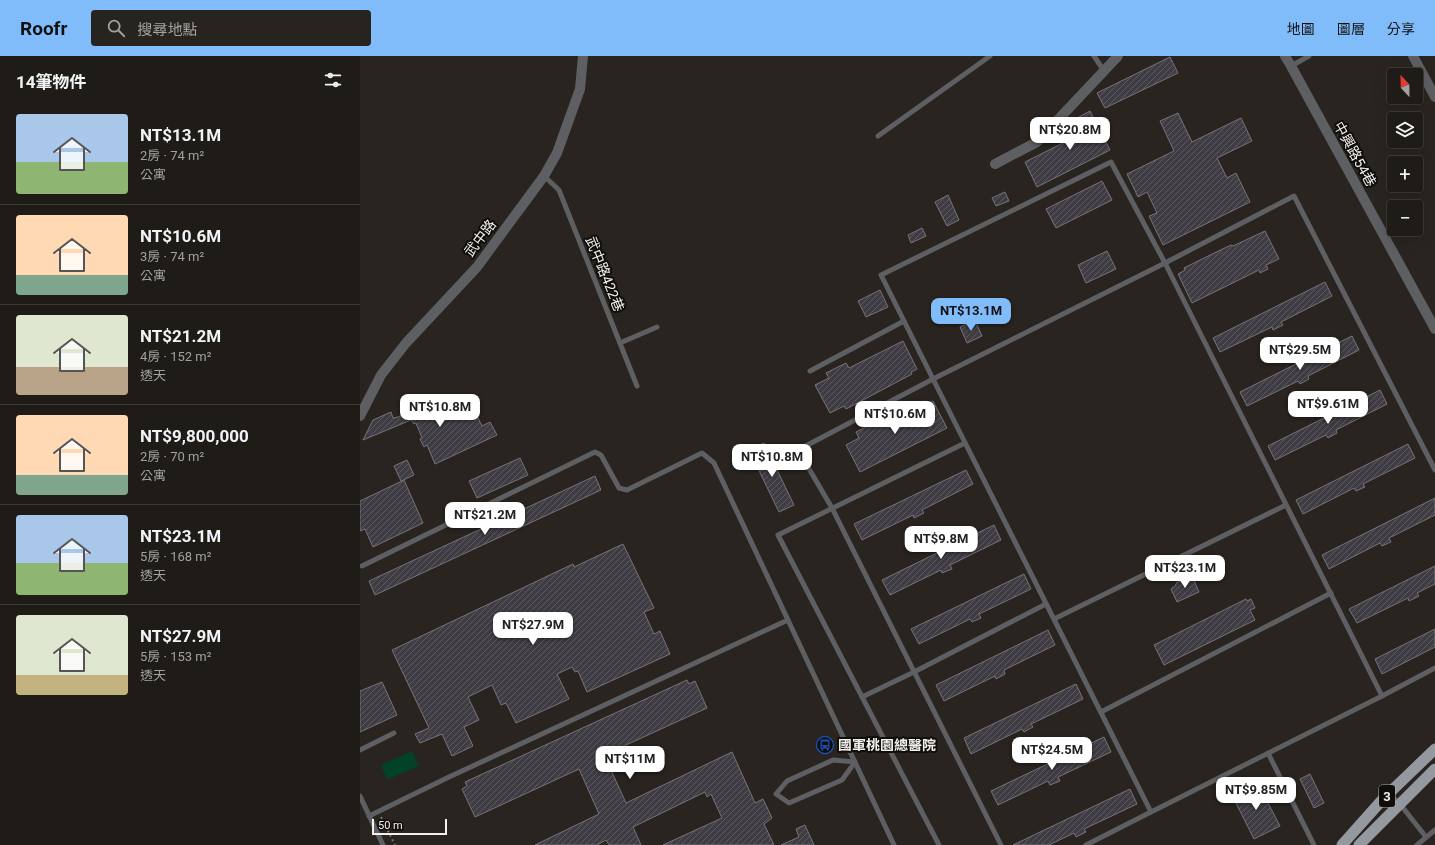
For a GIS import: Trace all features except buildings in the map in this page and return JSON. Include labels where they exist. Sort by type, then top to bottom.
[{"type":"main road","name":"3","points":[[1342,845],[1389,794],[1435,749]]},
{"type":"main road","name":"3","points":[[1359,845],[1435,769]]},
{"type":"street","name":"武中路","points":[[360,416],[381,375],[406,343],[477,267],[544,176],[557,152],[580,89],[583,56]]},
{"type":"street","points":[[995,164],[1037,142],[1118,56]]},
{"type":"street","name":"中興路54巷","points":[[1285,56],[1432,316],[1435,329]]},
{"type":"street","points":[[1413,56],[1435,97]]},
{"type":"lane","points":[[878,136],[990,56]]},
{"type":"lane","points":[[1094,56],[1104,71]]},
{"type":"lane","points":[[1292,66],[1309,56]]},
{"type":"lane","points":[[1151,812],[881,275],[1111,162],[1164,263],[1382,696]]},
{"type":"lane","name":"武中路422巷","points":[[544,176],[559,190],[637,386]]},
{"type":"lane","points":[[1001,845],[832,508],[798,450],[933,379],[1294,196],[1435,470]]},
{"type":"lane","points":[[810,371],[904,321]]},
{"type":"lane","points":[[620,343],[657,327]]},
{"type":"lane","points":[[939,845],[778,535],[965,443]]},
{"type":"lane","points":[[362,566],[595,452],[601,456],[619,488],[627,490],[702,453],[714,463],[894,845]]},
{"type":"lane","points":[[1054,619],[1286,505]]},
{"type":"lane","points":[[1101,712],[1331,593]]},
{"type":"lane","points":[[862,697],[1046,604]]},
{"type":"lane","points":[[369,816],[449,777],[788,620]]},
{"type":"lane","points":[[1086,845],[1435,668]]},
{"type":"lane","points":[[360,750],[394,733]]},
{"type":"lane","points":[[1268,754],[1314,845]]},
{"type":"lane","points":[[833,760],[855,762],[842,780],[789,803],[776,794],[787,781],[833,760]]},
{"type":"lane","points":[[1389,794],[1400,804],[1426,837]]},
{"type":"lane","points":[[360,796],[383,845]]},
{"type":"lane","points":[[1417,845],[1435,830]]},
{"type":"path","points":[[379,812],[395,845]]},
{"type":"green space","points":[[412,751],[419,766],[387,780],[381,765]]},
{"type":"place","name":"國軍桃園總醫院","points":[[825,745]]}]
